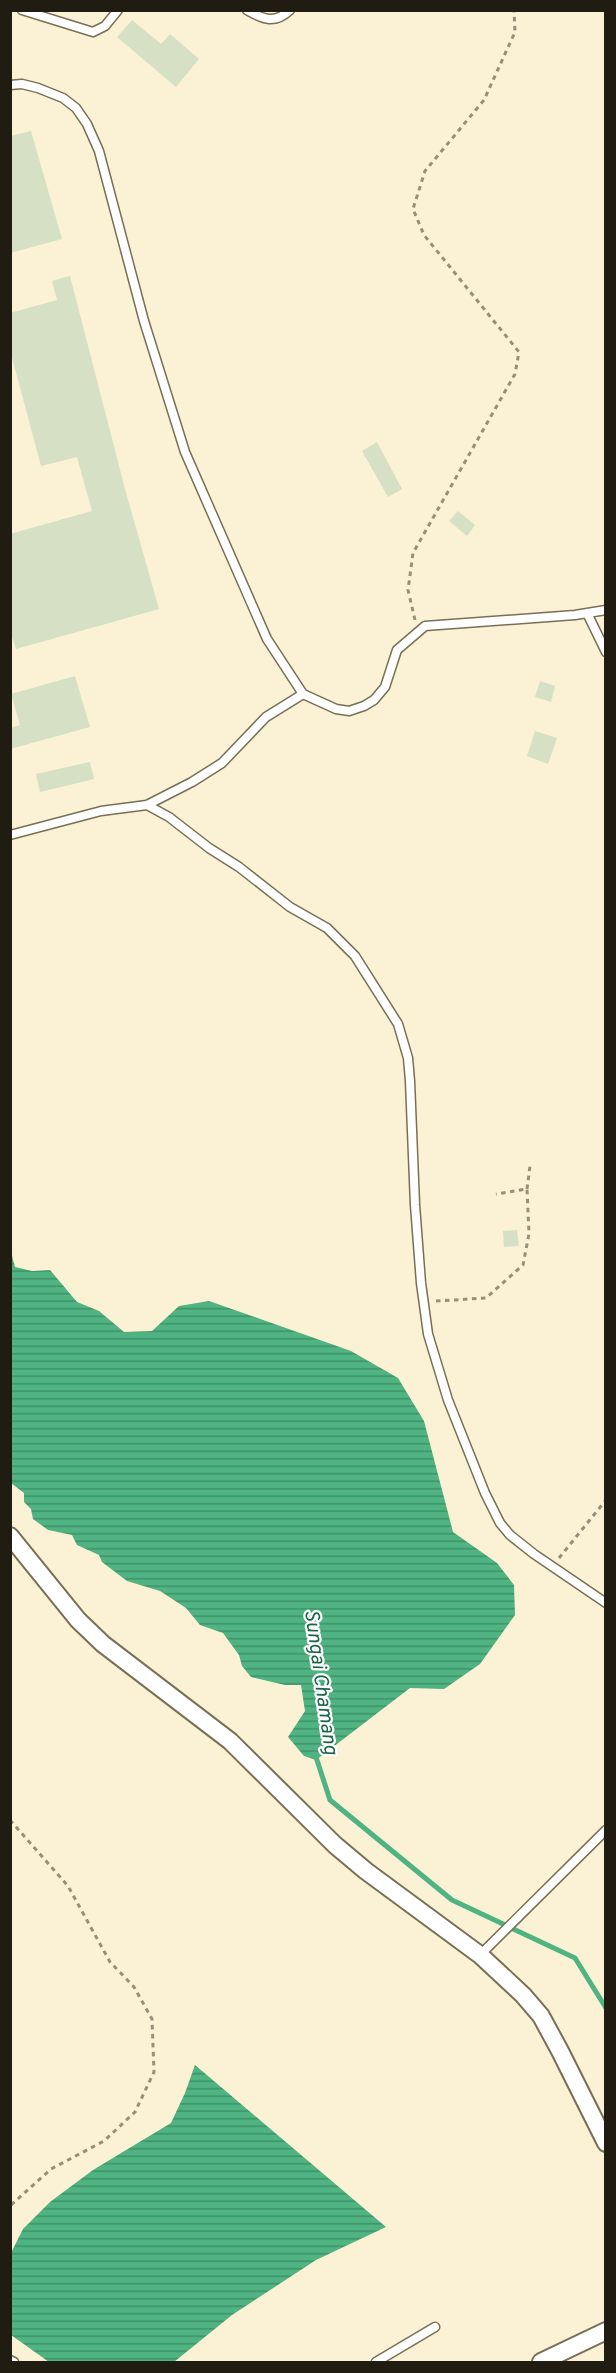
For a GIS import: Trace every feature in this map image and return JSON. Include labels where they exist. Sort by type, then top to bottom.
[{"type":"street","points":[[10,1536],[78,1620],[103,1644],[230,1741],[335,1845],[366,1871],[480,1955],[517,1988],[541,2016],[606,2143]]},
{"type":"street","points":[[542,2362],[606,2331]]},
{"type":"lane","points":[[22,10],[93,33],[100,30],[118,10]]},
{"type":"lane","points":[[247,10],[272,20],[282,18],[291,10]]},
{"type":"lane","points":[[10,85],[21,84],[38,88],[63,98],[76,108],[87,124],[99,151],[144,321],[185,452],[267,639],[303,694],[336,709],[349,711],[364,706],[374,700],[385,687],[397,650],[424,626],[606,610]]},
{"type":"lane","points":[[587,613],[606,652]]},
{"type":"lane","points":[[10,835],[101,811],[147,805],[192,782],[222,762],[266,717],[303,694]]},
{"type":"lane","points":[[147,805],[169,817],[209,848],[239,867],[290,908],[327,928],[354,956],[398,1024],[408,1058],[415,1205],[428,1334],[436,1366],[493,1511],[510,1535],[606,1603]]},
{"type":"lane","points":[[480,1955],[606,1830]]},
{"type":"lane","points":[[376,2362],[435,2327]]},
{"type":"path","points":[[418,631],[408,590],[413,553],[515,374],[519,352],[424,235],[413,209],[424,171],[484,100],[515,33],[514,10]]},
{"type":"path","points":[[424,1302],[486,1298],[523,1265],[529,1234],[527,1189],[530,1166]]},
{"type":"path","points":[[496,1194],[527,1189]]},
{"type":"path","points":[[552,1566],[606,1500]]},
{"type":"path","points":[[10,1820],[69,1887],[110,1962],[134,1987],[152,2019],[154,2072],[135,2112],[104,2141],[51,2169],[10,2206]]},
{"type":"water","points":[[11,1252],[15,1267],[32,1271],[50,1270],[77,1302],[99,1311],[124,1332],[152,1331],[179,1306],[209,1301],[351,1351],[398,1378],[424,1421],[453,1532],[497,1563],[514,1585],[515,1615],[480,1664],[444,1689],[410,1688],[316,1760],[304,1756],[288,1737],[305,1711],[301,1685],[285,1685],[251,1677],[223,1633],[200,1625],[186,1608],[160,1591],[127,1581],[102,1562],[99,1555],[77,1545],[72,1535],[48,1530],[33,1519],[31,1509],[24,1502],[24,1493],[11,1483]]},
{"type":"water","points":[[195,2065],[386,2227],[316,2260],[232,2315],[174,2362],[49,2362],[11,2335],[11,2253],[23,2229],[50,2202],[93,2170],[171,2123]]},
{"type":"building","points":[[132,20],[161,44],[170,34],[199,59],[176,87],[117,37]]},
{"type":"building","points":[[31,131],[62,239],[10,253],[10,136]]},
{"type":"building","points":[[70,276],[125,489],[159,609],[16,649],[10,630],[10,534],[92,511],[77,457],[41,466],[10,350],[10,313],[57,300],[52,281]]},
{"type":"building","points":[[377,442],[402,489],[388,497],[362,451]]},
{"type":"building","points":[[458,511],[475,525],[467,536],[449,521]]},
{"type":"building","points":[[75,676],[90,727],[10,749],[10,728],[20,725],[11,694]]},
{"type":"building","points":[[540,681],[555,686],[551,702],[535,697]]},
{"type":"building","points":[[535,731],[557,738],[548,764],[527,756]]},
{"type":"building","points":[[90,762],[94,779],[40,792],[36,774]]},
{"type":"building","points":[[517,1230],[519,1246],[504,1247],[503,1231]]},
{"type":"waterway","name":"Sungai Chamang","points":[[315,1754],[330,1800],[452,1900],[575,1958],[606,2008]]}]
